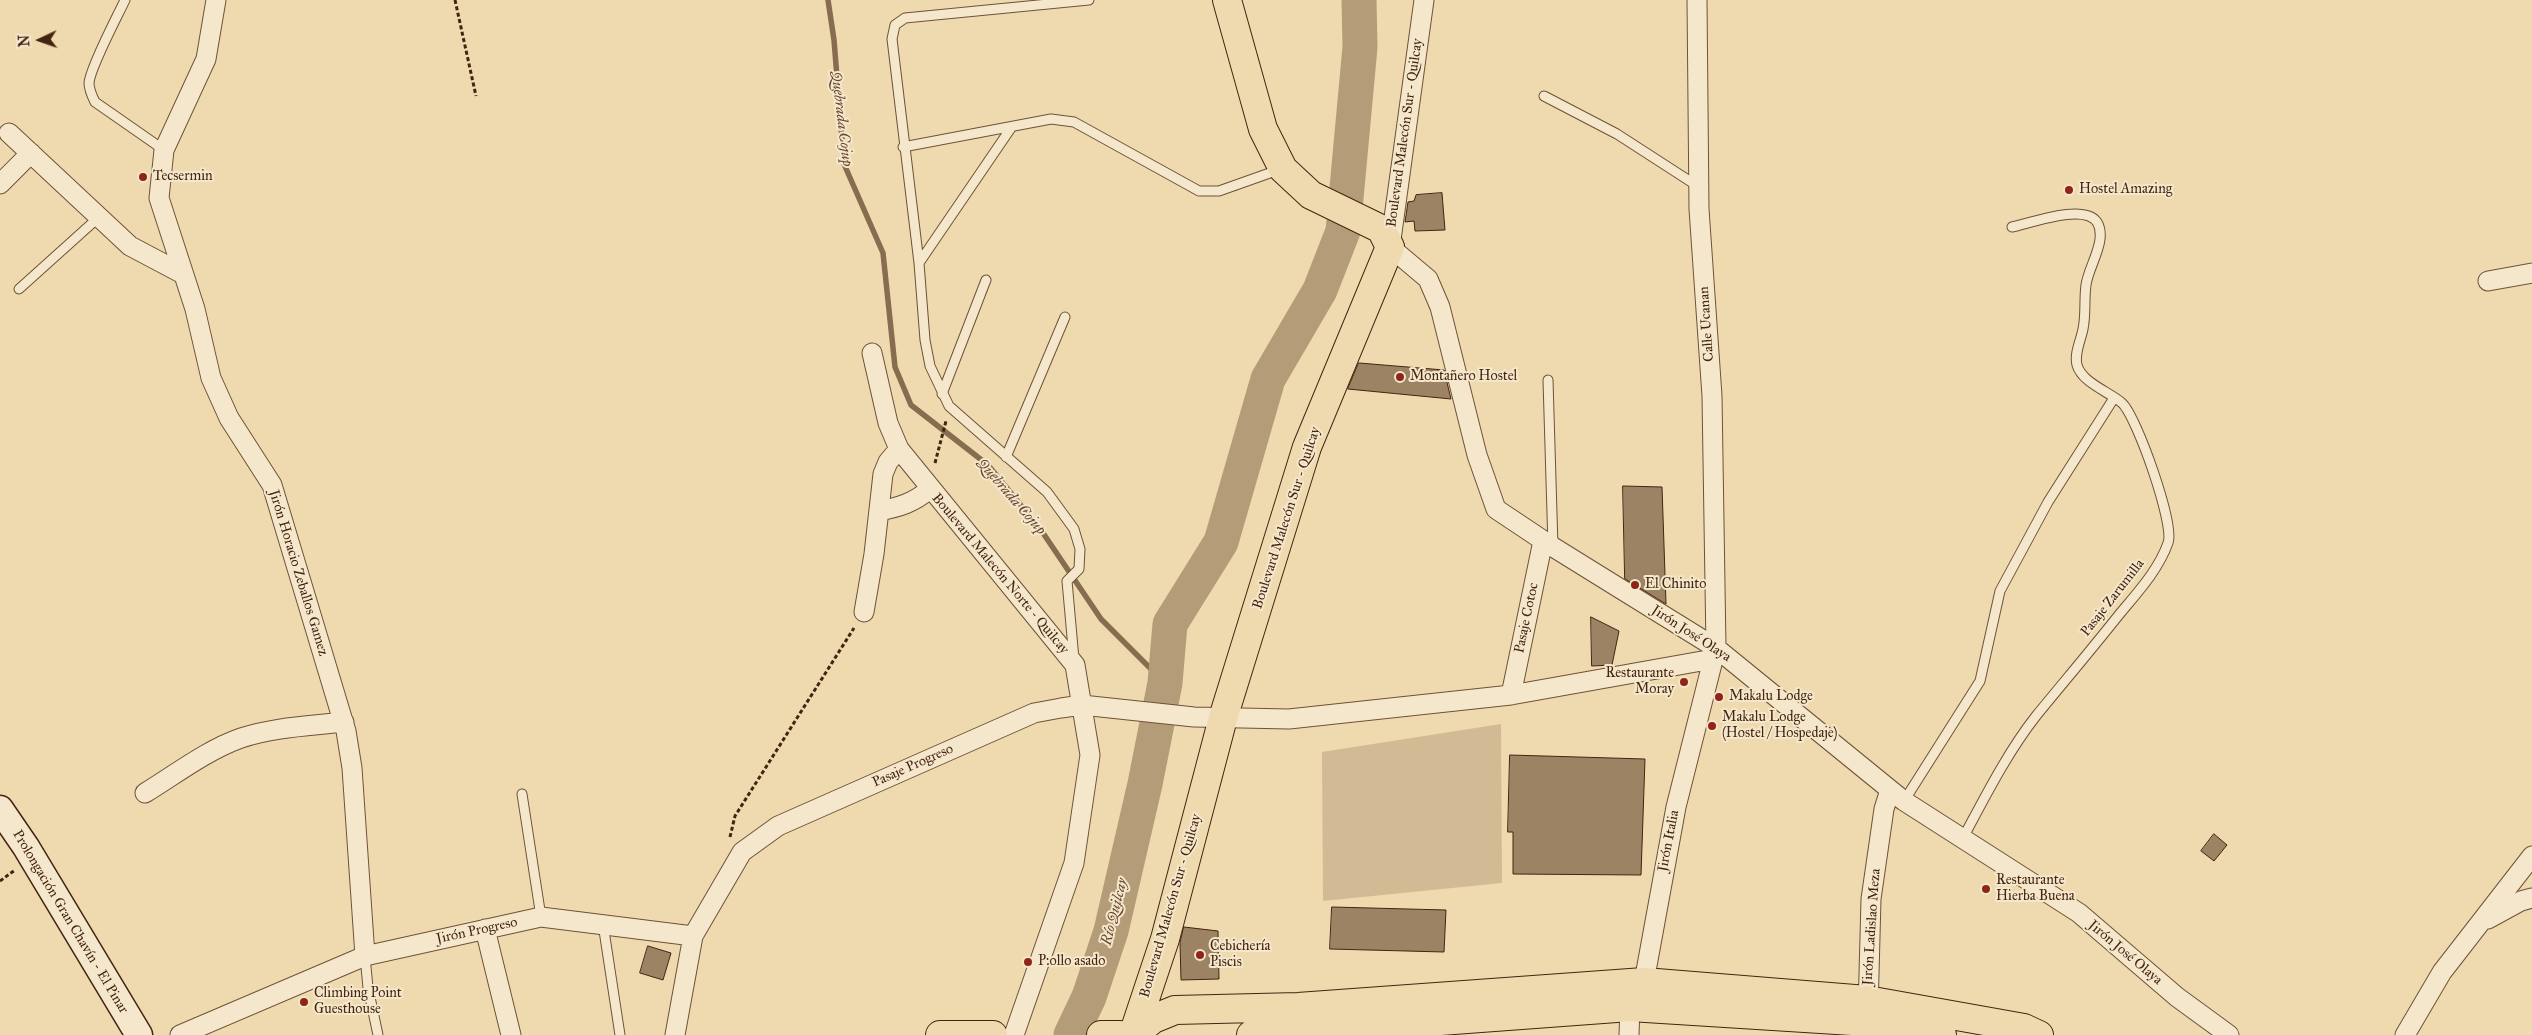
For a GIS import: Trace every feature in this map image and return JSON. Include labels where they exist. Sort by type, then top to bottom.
[{"type":"main road","points":[[1227,0],[1263,129],[1283,169],[1311,195],[1385,238]]},
{"type":"main road","name":"Boulevard Malecón Sur - Quilcay","points":[[1133,1035],[1165,939],[1223,718],[1308,447],[1385,238]]},
{"type":"main road","name":"Prolongación Gran Chavín - El Pinar","points":[[0,809],[26,847],[139,1035]]},
{"type":"main road","points":[[1133,1035],[1153,1019],[1175,1010],[1264,1028],[1644,982],[1868,1019],[1942,1035]]},
{"type":"main road","points":[[1298,1024],[1630,1007],[2024,1028],[2040,1035]]},
{"type":"main road","points":[[940,1035],[993,1035]]},
{"type":"main road","points":[[1101,1035],[1120,1035]]},
{"type":"street","name":"Jirón Horacio Zeballos Gamez","points":[[216,0],[206,59],[164,150],[159,198],[195,309],[211,378],[229,418],[272,485],[344,722],[352,768],[365,956]]},
{"type":"street","name":"Boulevard Malecón Sur - Quilcay","points":[[1385,238],[1424,0]]},
{"type":"street","name":"Calle Ucanan","points":[[1697,0],[1699,187],[1712,396],[1715,653]]},
{"type":"street","points":[[9,132],[130,246],[183,274]]},
{"type":"street","points":[[0,184],[31,153]]},
{"type":"street","name":"Jirón José Olaya","points":[[1385,238],[1428,279],[1440,307],[1477,455],[1496,509],[1715,653],[1897,796],[2078,913],[2177,997],[2229,1035]]},
{"type":"street","points":[[2488,280],[2532,273]]},
{"type":"street","name":"Boulevard Malecón Norte - Quilcay","points":[[872,353],[888,423],[899,449],[1075,665],[1094,707],[1090,755],[1074,863],[1014,1035]]},
{"type":"street","points":[[864,612],[883,474],[888,462],[899,449]]},
{"type":"street","points":[[879,511],[904,506],[916,501],[930,489]]},
{"type":"street","name":"Pasaje Cotoc","points":[[1511,695],[1548,544]]},
{"type":"street","name":"Jirón José Olaya","points":[[1194,717],[1289,719],[1511,695],[1715,653]]},
{"type":"street","name":"Jirón Italia","points":[[1630,1035],[1630,1007],[1644,982],[1676,807],[1715,653]]},
{"type":"street","name":"Pasaje Progreso","points":[[736,847],[778,826],[1034,713],[1094,707],[1194,717]]},
{"type":"street","points":[[145,794],[216,749],[242,738],[273,730],[344,722]]},
{"type":"street","name":"Jirón Ladislao Meza","points":[[1868,1019],[1871,899],[1884,809],[1897,796]]},
{"type":"street","points":[[675,1035],[692,936],[736,847]]},
{"type":"street","points":[[2405,1035],[2442,972],[2532,856]]},
{"type":"street","points":[[2480,924],[2521,901],[2532,898]]},
{"type":"street","name":"Jirón Progreso","points":[[180,1035],[365,956],[541,917],[602,923],[692,936]]},
{"type":"street","points":[[484,929],[511,1035]]},
{"type":"lane","points":[[125,0],[93,70],[89,83],[91,95],[95,102],[164,150]]},
{"type":"lane","points":[[1075,665],[1067,582],[1079,569],[1080,549],[1074,530],[1047,492],[949,406],[930,366],[924,340],[919,263],[892,39],[895,26],[905,18],[1089,0]]},
{"type":"lane","points":[[1544,96],[1617,134],[1699,187]]},
{"type":"lane","points":[[904,147],[1050,119],[1074,122],[1199,191],[1219,191],[1283,169]]},
{"type":"lane","points":[[919,263],[1011,128]]},
{"type":"lane","name":"Pasaje Zarumilla","points":[[1963,838],[1991,786],[2034,719],[2150,576],[2169,542],[2169,526],[2145,446],[2123,404],[2085,376],[2077,366],[2076,354],[2084,326],[2086,282],[2100,234],[2097,222],[2086,214],[2070,213],[2012,227]]},
{"type":"lane","points":[[19,289],[99,217]]},
{"type":"lane","points":[[942,394],[986,280]]},
{"type":"lane","points":[[1006,457],[1065,318]]},
{"type":"lane","points":[[1548,380],[1548,544]]},
{"type":"lane","points":[[1897,796],[1980,681],[2000,591],[2048,502],[2114,398]]},
{"type":"lane","points":[[522,794],[541,917]]},
{"type":"lane","points":[[602,923],[620,1035]]},
{"type":"lane","points":[[365,956],[368,988],[378,1035]]},
{"type":"path","points":[[455,0],[476,96]]},
{"type":"path","points":[[938,450],[945,424]]},
{"type":"path","points":[[736,847],[735,816],[864,612]]},
{"type":"shaded area","points":[[1501,724],[1502,883],[1323,901],[1322,752]]},
{"type":"building","points":[[1442,193],[1445,230],[1415,231],[1414,221],[1405,222],[1408,202],[1414,201],[1416,195]]},
{"type":"building","name":"Montañero Hostel","points":[[1359,363],[1444,370],[1451,399],[1348,389]]},
{"type":"building","points":[[1623,486],[1662,487],[1666,604],[1625,579]]},
{"type":"building","points":[[1591,617],[1619,631],[1612,665],[1592,666]]},
{"type":"building","points":[[1510,755],[1645,759],[1641,875],[1513,874],[1513,832],[1508,832]]},
{"type":"building","points":[[2214,834],[2227,845],[2214,861],[2201,851]]},
{"type":"building","points":[[1332,907],[1446,910],[1444,952],[1330,949]]},
{"type":"building","name":"Cebichería Piscis","points":[[1184,927],[1218,931],[1219,979],[1181,980],[1180,943]]},
{"type":"building","points":[[648,946],[671,953],[663,980],[640,973]]},
{"type":"waterway","name":"Quebrada Cojup","points":[[828,0],[834,40],[844,164],[883,253],[895,367],[911,405],[988,465],[1041,530],[1101,619],[1165,683]]},
{"type":"waterway","name":"Río Quilcay","points":[[1071,1035],[1089,997],[1111,931],[1145,784],[1165,683],[1170,624],[1221,542],[1268,379],[1320,290],[1343,231],[1360,47],[1359,0]]},
{"type":"place","name":"Tecsermin","points":[[143,177]]},
{"type":"place","name":"Hostel Amazing","points":[[2069,190]]},
{"type":"place","name":"Montañero Hostel","points":[[1400,377]]},
{"type":"place","name":"El Chinito","points":[[1635,585]]},
{"type":"place","name":"Restaurante Moray","points":[[1684,682]]},
{"type":"place","name":"Makalu Lodge","points":[[1719,697]]},
{"type":"place","name":"Makalu Lodge (Hostel / Hospedaje)","points":[[1712,726]]},
{"type":"place","name":"Restaurante Hierba Buena","points":[[1986,889]]},
{"type":"place","name":"Cebichería Piscis","points":[[1200,955]]},
{"type":"place","name":"P:ollo asado","points":[[1028,962]]},
{"type":"place","name":"Climbing Point Guesthouse","points":[[304,1002]]}]
